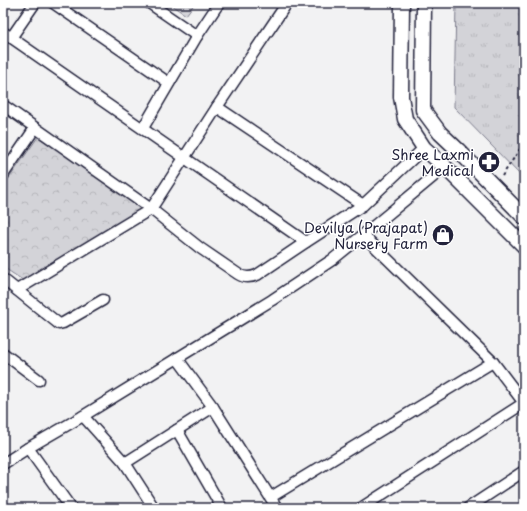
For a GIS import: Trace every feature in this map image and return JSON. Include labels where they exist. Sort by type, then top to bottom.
[{"type":"main road","points":[[402,3],[401,97],[405,119],[424,148],[524,246]]},
{"type":"main road","points":[[424,3],[423,110],[440,133],[524,217]]},
{"type":"street","points":[[35,3],[7,35],[306,242]]},
{"type":"street","points":[[53,3],[169,83]]},
{"type":"street","points":[[149,3],[197,36]]},
{"type":"street","points":[[143,128],[197,36],[219,3]]},
{"type":"street","points":[[17,290],[151,209],[287,3]]},
{"type":"street","points":[[3,105],[151,209],[200,248],[242,277],[253,277],[257,275],[363,205],[424,148]]},
{"type":"street","points":[[217,107],[363,205]]},
{"type":"street","points":[[3,175],[35,128]]},
{"type":"street","points":[[3,464],[272,300],[332,260],[445,167]]},
{"type":"street","points":[[361,508],[524,403],[493,362],[363,235]]},
{"type":"street","points":[[3,279],[59,324],[104,300]]},
{"type":"street","points":[[3,353],[39,380]]},
{"type":"street","points":[[177,358],[213,406],[277,508]]},
{"type":"street","points":[[271,497],[493,362]]},
{"type":"street","points":[[125,463],[213,406]]},
{"type":"street","points":[[83,416],[125,463],[154,508]]},
{"type":"street","points":[[177,430],[222,508]]},
{"type":"street","points":[[28,448],[71,508]]},
{"type":"street","points":[[468,508],[524,471]]},
{"type":"path","points":[[494,187],[524,143]]},
{"type":"green space","points":[[168,3],[195,3],[186,15]]},
{"type":"green space","points":[[456,3],[524,3],[524,179],[454,107]]},
{"type":"green space","points":[[38,137],[144,207],[24,281],[3,267],[3,187]]},
{"type":"place","name":"Shree Laxmi Medical","points":[[489,162]]},
{"type":"place","name":"Devilya (Prajapat) Nursery Farm","points":[[443,235]]}]
